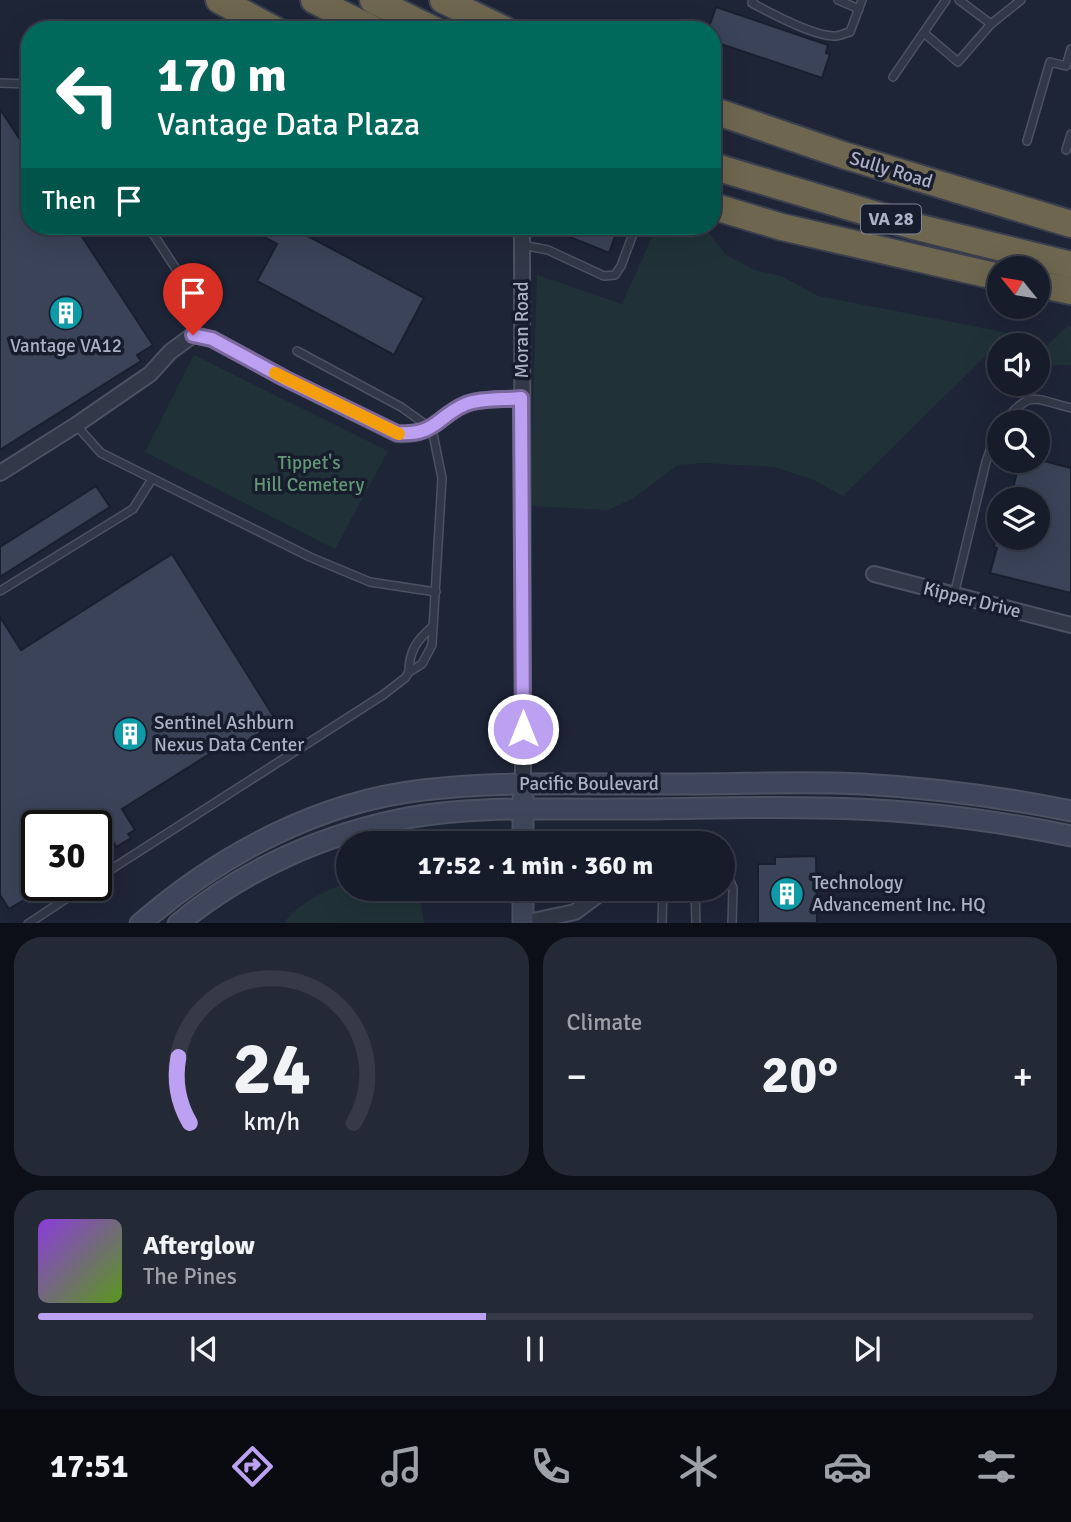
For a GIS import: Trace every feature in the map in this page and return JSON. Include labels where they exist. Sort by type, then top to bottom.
[{"type":"highway","points":[[219,0],[259,21]]},
{"type":"highway","points":[[226,0],[261,21]]},
{"type":"highway","points":[[314,0],[356,21]]},
{"type":"highway","points":[[373,0],[416,21]]},
{"type":"highway","points":[[443,0],[486,21]]},
{"type":"highway","name":"Sully Road","points":[[721,113],[843,155],[1071,224]]},
{"type":"highway","points":[[721,133],[787,153],[843,155]]},
{"type":"highway","name":"VA 28","points":[[721,169],[917,226],[1071,265]]},
{"type":"highway","points":[[721,209],[782,227],[987,274]]},
{"type":"highway","points":[[1050,287],[1071,291]]},
{"type":"main road","name":"Moran Road","points":[[523,783],[523,831]]},
{"type":"main road","name":"Pacific Boulevard","points":[[140,923],[166,901],[223,862],[277,833],[334,811],[421,790],[523,783],[859,784],[982,796],[1071,811]]},
{"type":"main road","name":"Pacific Boulevard","points":[[178,923],[224,890],[252,874],[328,840],[366,828],[434,814],[471,810],[820,808],[950,817],[1071,836]]},
{"type":"main road","points":[[523,901],[523,923]]},
{"type":"street","name":"Moran Road","points":[[523,236],[523,783]]},
{"type":"street","points":[[0,473],[150,374],[170,352],[193,335],[212,339],[284,378],[397,433],[409,434],[432,429],[467,404],[521,398]]},
{"type":"street","name":"Kipper Drive","points":[[874,574],[1071,625]]},
{"type":"street","points":[[523,923],[575,912],[590,901]]},
{"type":"lane","points":[[753,0],[752,3],[774,15],[834,37],[850,32],[862,0]]},
{"type":"lane","points":[[838,0],[859,9]]},
{"type":"lane","points":[[893,77],[946,0]]},
{"type":"lane","points":[[959,0],[990,24]]},
{"type":"lane","points":[[924,33],[958,62],[990,24],[1021,0]]},
{"type":"lane","points":[[1027,141],[1050,62],[1068,67],[1071,49]]},
{"type":"lane","points":[[0,83],[21,84]]},
{"type":"lane","points":[[1066,150],[1071,134]]},
{"type":"lane","points":[[154,235],[193,295],[193,335]]},
{"type":"lane","points":[[523,236],[604,276],[615,275],[633,235]]},
{"type":"lane","points":[[112,868],[383,695],[422,664],[432,645],[442,478],[432,429],[401,407],[297,351]]},
{"type":"lane","points":[[1014,410],[1021,402],[1033,398],[1071,408]]},
{"type":"lane","points":[[76,425],[101,453],[310,557],[370,582],[436,592]]},
{"type":"lane","points":[[954,595],[987,459]]},
{"type":"lane","points":[[0,591],[134,509],[152,479]]},
{"type":"lane","points":[[409,672],[409,657],[413,649],[419,638],[432,627]]},
{"type":"lane","points":[[28,923],[62,901]]},
{"type":"lane","points":[[662,923],[663,901]]},
{"type":"lane","points":[[695,901],[696,923]]},
{"type":"lane","points":[[732,923],[733,901]]},
{"type":"green space","points":[[653,235],[710,235],[726,255],[757,271],[781,276],[818,296],[1009,333],[987,333],[987,355],[843,496],[812,479],[774,467],[704,463],[677,465],[634,498],[608,510],[530,506],[537,275],[622,304]]},
{"type":"green space","points":[[1068,326],[1071,327],[1071,365],[1050,365],[1050,343]]},
{"type":"green space","name":"Tippet's Hill Cemetery","points":[[194,355],[388,451],[335,549],[145,452]]},
{"type":"green space","points":[[336,887],[336,901],[420,901],[424,923],[284,923],[297,909]]},
{"type":"building","points":[[716,7],[828,45],[826,53],[830,54],[822,78],[721,44],[721,21],[711,21]]},
{"type":"building","name":"Vantage VA12","points":[[0,109],[21,141],[21,235],[81,235],[153,345],[137,355],[141,361],[0,450]]},
{"type":"building","points":[[260,235],[306,235],[424,298],[394,355],[257,281],[277,244]]},
{"type":"building","points":[[565,235],[616,235],[609,253]]},
{"type":"building","points":[[1050,463],[1071,468],[1071,593],[990,573],[996,550],[1050,550],[1050,487],[1013,487],[1017,473],[1050,473]]},
{"type":"building","points":[[96,486],[110,507],[0,577],[0,547]]},
{"type":"building","name":"Sentinel Ashburn Nexus Data Center","points":[[172,554],[277,722],[229,753],[224,745],[122,809],[135,830],[128,834],[131,838],[116,847],[114,843],[112,844],[112,810],[21,810],[22,901],[9,909],[0,895],[0,617],[21,650]]},
{"type":"building","name":"Technology Advancement Inc. HQ","points":[[816,856],[817,923],[758,923],[758,864],[775,864],[775,857]]},
{"type":"slow traffic","points":[[275,373],[399,434]]},
{"type":"place","name":"Vantage VA12","points":[[66,313]]},
{"type":"place","name":"Sentinel Ashburn Nexus Data Center","points":[[130,734]]},
{"type":"place","name":"Technology Advancement Inc. HQ","points":[[787,894]]},
{"type":"route","points":[[193,335],[212,339],[284,378],[397,433],[409,434],[432,429],[467,404],[521,398],[523,729]]}]
